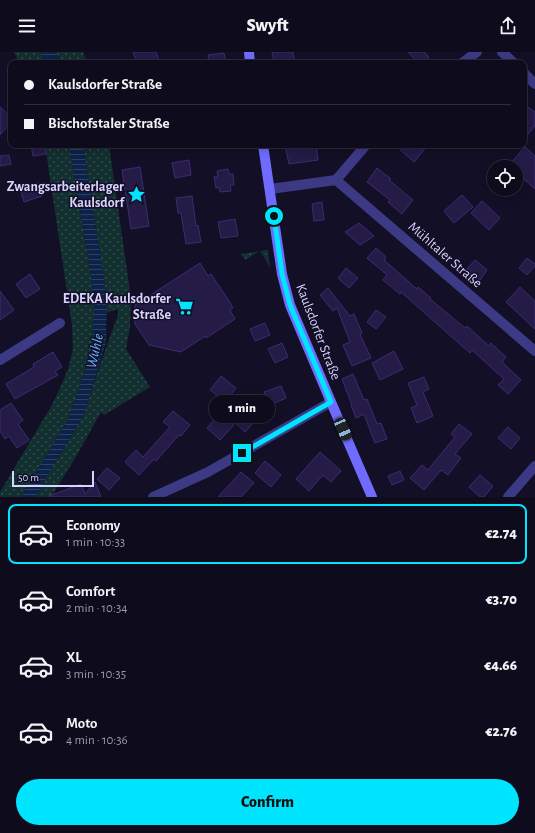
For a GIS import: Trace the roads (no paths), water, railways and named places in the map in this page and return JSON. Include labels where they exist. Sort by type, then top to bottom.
[{"type":"main road","name":"Kaulsdorfer Straße","points":[[263,148],[282,274],[290,305],[372,497]]},
{"type":"street","points":[[466,60],[477,52]]},
{"type":"street","points":[[502,52],[511,60]]},
{"type":"street","points":[[527,76],[535,84]]},
{"type":"street","points":[[270,190],[336,180],[363,148]]},
{"type":"street","name":"Mühltaler Straße","points":[[336,180],[535,351]]},
{"type":"street","points":[[0,360],[60,324]]},
{"type":"street","points":[[153,497],[208,472],[331,402]]},
{"type":"street","points":[[508,497],[535,466]]},
{"type":"water","points":[[40,52],[56,52],[60,60],[44,60]]},
{"type":"water","name":"Wuhle","points":[[70,148],[83,148],[107,299],[106,342],[83,417],[48,474],[36,497],[21,497],[68,419],[84,374],[92,345],[94,309],[91,275]]},
{"type":"place","name":"Zwangsarbeiterlager Kaulsdorf","points":[[137,195]]},
{"type":"place","name":"EDEKA Kaulsdorfer Straße","points":[[184,307]]}]
